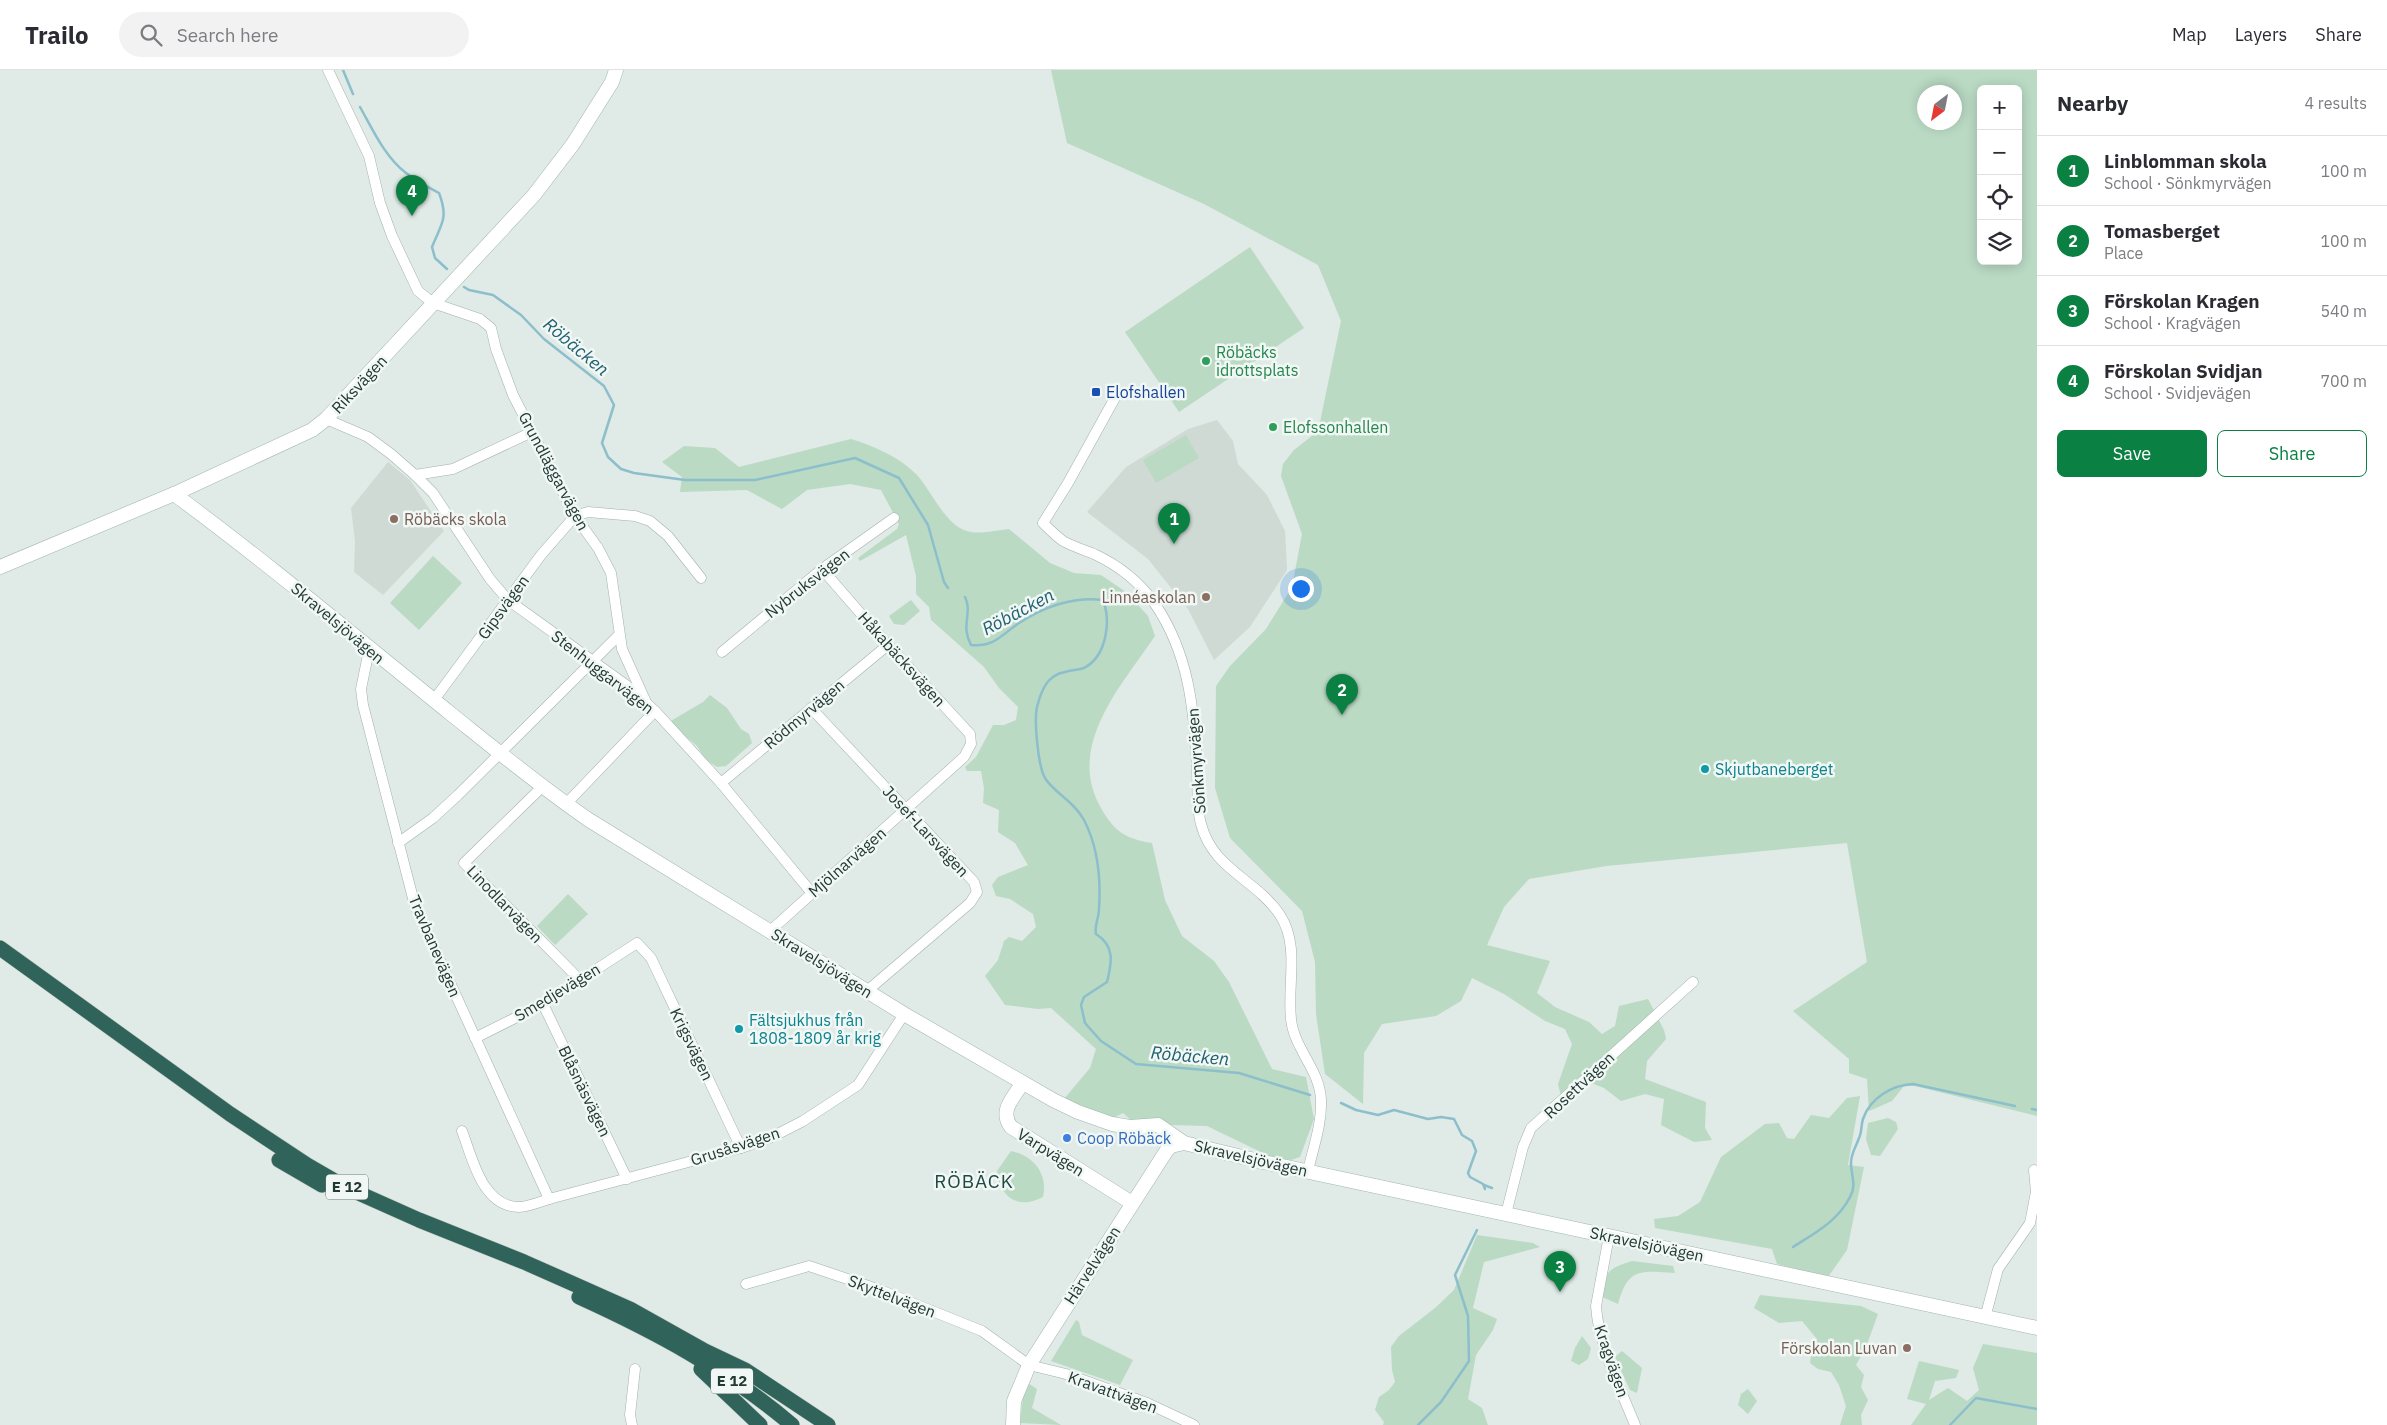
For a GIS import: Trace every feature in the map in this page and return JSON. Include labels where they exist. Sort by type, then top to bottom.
[{"type":"highway","name":"E 12","points":[[0,948],[230,1114],[307,1165],[345,1187],[419,1220],[524,1262],[630,1308],[705,1351],[803,1425]]},
{"type":"highway","name":"E 12","points":[[0,959],[225,1124],[302,1174],[409,1227],[590,1302],[669,1343],[740,1386],[792,1425]]},
{"type":"highway","points":[[669,1343],[726,1392],[760,1425]]},
{"type":"highway","points":[[705,1351],[745,1370],[828,1425]]},
{"type":"street","points":[[328,70],[369,156],[380,203],[392,236],[418,292],[433,303]]},
{"type":"street","name":"Riksvägen","points":[[0,566],[174,494],[312,430],[326,419],[534,195],[573,144],[616,70]]},
{"type":"street","name":"Grundläggarvägen","points":[[433,303],[480,318],[491,328],[496,349],[513,394],[575,516],[598,548],[611,573],[619,635],[628,666],[646,702]]},
{"type":"street","name":"Sönkmyrvägen","points":[[1116,396],[1068,483],[1043,523],[1063,541],[1097,555],[1132,576],[1155,603],[1181,653],[1190,686],[1194,715],[1199,808],[1205,837],[1223,864],[1267,900],[1280,915],[1287,930],[1292,950],[1290,1008],[1292,1027],[1316,1078],[1321,1096],[1320,1114],[1308,1171]]},
{"type":"street","name":"Stenhuggarvägen","points":[[326,419],[368,437],[415,475],[433,493],[490,579],[508,600],[646,702],[721,783],[811,892]]},
{"type":"street","points":[[415,475],[452,469],[532,432]]},
{"type":"street","name":"Skravelsjövägen","points":[[174,494],[230,534],[369,650],[566,804],[904,1014],[1022,1084],[1078,1112],[1112,1124],[1130,1127],[1158,1125],[1184,1143],[1308,1171],[2037,1328]]},
{"type":"street","points":[[575,516],[588,512],[636,516],[650,520],[668,536],[702,578]]},
{"type":"street","name":"Gipsvägen","points":[[434,700],[541,555],[575,516]]},
{"type":"street","name":"Nybruksvägen","points":[[722,652],[822,569],[894,518]]},
{"type":"street","name":"Håkabäcksvägen","points":[[822,569],[888,645],[970,734],[972,739],[968,752]]},
{"type":"street","points":[[398,843],[433,818],[619,635]]},
{"type":"street","name":"Rödmyrvägen","points":[[721,783],[888,645]]},
{"type":"street","name":"Travbanevägen","points":[[369,650],[361,689],[363,705],[415,906],[549,1199]]},
{"type":"street","name":"Josef-Larsvägen","points":[[811,708],[974,882],[977,892],[970,902],[867,991]]},
{"type":"street","points":[[566,804],[655,711]]},
{"type":"street","name":"Mjölnarvägen","points":[[770,931],[811,892],[907,810],[968,752]]},
{"type":"street","name":"Linodlarvägen","points":[[542,787],[464,863],[579,980]]},
{"type":"street","name":"Smedjevägen","points":[[475,1038],[543,1004],[637,943]]},
{"type":"street","name":"Krigsvägen","points":[[637,943],[651,958],[741,1148]]},
{"type":"street","name":"Rosettvägen","points":[[1506,1214],[1523,1147],[1531,1128],[1693,982]]},
{"type":"street","name":"Blåsnäsvägen","points":[[543,1004],[627,1178]]},
{"type":"street","name":"Grusåsvägen","points":[[462,1131],[483,1185],[499,1201],[518,1207],[549,1199],[741,1148],[772,1137],[803,1121],[858,1085],[904,1014]]},
{"type":"street","name":"Varpvägen","points":[[1022,1084],[1005,1111],[1006,1119],[1011,1127],[1132,1203]]},
{"type":"street","name":"Härvelvägen","points":[[1013,1425],[1014,1401],[1029,1365],[1167,1150],[1171,1146],[1184,1143]]},
{"type":"street","points":[[1986,1318],[1998,1269],[2030,1223],[2036,1192],[2034,1170]]},
{"type":"street","name":"Kragvägen","points":[[1609,1236],[1596,1306],[1596,1316],[1603,1344],[1635,1425]]},
{"type":"street","name":"Skyttelvägen","points":[[746,1284],[809,1266],[880,1290],[982,1332],[1029,1365]]},
{"type":"street","name":"Kravattvägen","points":[[1029,1365],[1066,1374],[1147,1403],[1194,1425]]},
{"type":"street","points":[[632,1425],[630,1415],[635,1370]]},
{"type":"shaded area","points":[[1217,420],[1233,441],[1238,464],[1267,495],[1285,531],[1287,570],[1250,627],[1214,660],[1188,609],[1148,559],[1087,512],[1126,467],[1188,429]]},
{"type":"shaded area","name":"Röbäcks skola","points":[[388,462],[410,480],[444,531],[383,595],[354,572],[355,541],[351,508]]},
{"type":"green space","points":[[1051,70],[2037,70],[2037,1116],[1915,1086],[1904,1086],[1892,1101],[1869,1111],[1867,1079],[1849,1073],[1849,1059],[1793,1011],[1867,962],[1847,843],[1606,866],[1529,879],[1504,907],[1487,945],[1550,961],[1537,993],[1555,1007],[1589,1022],[1602,1034],[1615,1026],[1619,1006],[1648,999],[1664,1030],[1666,1039],[1647,1061],[1645,1079],[1706,1102],[1705,1128],[1712,1140],[1694,1142],[1661,1125],[1664,1099],[1645,1094],[1621,1101],[1604,1088],[1581,1079],[1561,1096],[1558,1084],[1572,1044],[1565,1029],[1545,1021],[1504,994],[1472,978],[1461,1001],[1436,1016],[1382,1024],[1364,1053],[1363,1104],[1325,1074],[1316,1014],[1315,962],[1302,911],[1230,838],[1215,788],[1216,686],[1230,666],[1266,629],[1292,587],[1302,534],[1281,476],[1283,464],[1294,450],[1313,435],[1320,422],[1341,321],[1318,265],[1204,204],[1067,143]]},
{"type":"green space","points":[[1250,247],[1304,328],[1179,412],[1125,332]]},
{"type":"green space","points":[[1186,435],[1199,458],[1156,483],[1143,460]]},
{"type":"green space","points":[[851,439],[886,453],[902,462],[922,481],[954,524],[962,529],[980,533],[1009,529],[1050,563],[1074,573],[1101,575],[1126,592],[1148,616],[1155,636],[1102,717],[1094,739],[1090,762],[1092,785],[1101,808],[1111,823],[1121,833],[1134,839],[1152,843],[1165,900],[1182,936],[1214,961],[1229,982],[1272,1069],[1306,1077],[1314,1119],[1300,1157],[1291,1160],[1271,1157],[1207,1126],[1171,1125],[1160,1120],[1133,1122],[1123,1113],[1111,1119],[1064,1099],[1090,1068],[1096,1049],[1051,1008],[1038,1009],[1005,1005],[985,976],[998,960],[1004,941],[1009,937],[1022,941],[1036,927],[1033,914],[1010,899],[996,896],[992,885],[998,877],[1028,865],[1015,843],[998,832],[999,810],[983,803],[984,788],[981,771],[967,771],[965,767],[976,757],[993,725],[1004,725],[1016,720],[1018,707],[999,688],[984,667],[931,620],[929,607],[916,594],[916,576],[906,535],[860,561],[858,558],[897,529],[899,524],[881,490],[850,484],[807,490],[782,509],[747,490],[680,492],[682,477],[662,462],[684,446],[715,448],[739,467]]},
{"type":"green space","points":[[433,556],[462,583],[419,630],[390,603]]},
{"type":"green space","points":[[911,600],[920,611],[904,625],[894,624],[889,616]]},
{"type":"green space","points":[[710,695],[727,708],[741,729],[749,734],[752,743],[726,766],[717,767],[705,759],[697,746],[669,722],[703,702]]},
{"type":"green space","points":[[568,894],[588,914],[555,945],[537,926]]},
{"type":"green space","points":[[1860,1096],[1848,1165],[1864,1167],[1847,1250],[1828,1277],[1777,1264],[1772,1249],[1655,1228],[1654,1219],[1678,1216],[1700,1202],[1721,1157],[1765,1124],[1779,1123],[1787,1138],[1794,1139],[1811,1115],[1829,1118],[1847,1098]]},
{"type":"green space","points":[[1888,1118],[1896,1122],[1898,1129],[1880,1156],[1871,1155],[1866,1139],[1868,1123]]},
{"type":"green space","points":[[1011,1151],[1026,1157],[1038,1167],[1043,1181],[1043,1197],[1034,1201],[1018,1202],[1006,1195],[997,1171]]},
{"type":"green space","points":[[1477,1235],[1533,1243],[1540,1247],[1484,1262],[1473,1308],[1497,1319],[1493,1330],[1476,1355],[1468,1399],[1482,1408],[1488,1425],[1383,1425],[1384,1422],[1375,1410],[1379,1397],[1389,1390],[1395,1382],[1392,1370],[1391,1347],[1399,1336],[1435,1308],[1454,1290]]},
{"type":"green space","points":[[1632,1261],[1673,1266],[1675,1273],[1645,1272],[1631,1277],[1626,1283],[1618,1304],[1600,1296],[1604,1281],[1609,1272],[1617,1266]]},
{"type":"green space","points":[[1760,1295],[1861,1306],[1878,1314],[1866,1347],[1856,1365],[1864,1375],[1861,1387],[1868,1400],[1861,1415],[1862,1425],[1840,1425],[1846,1406],[1839,1385],[1831,1372],[1818,1369],[1810,1363],[1812,1350],[1817,1339],[1802,1321],[1779,1323],[1754,1308]]},
{"type":"green space","points":[[1076,1320],[1079,1322],[1082,1335],[1133,1360],[1120,1385],[1051,1361]]},
{"type":"green space","points":[[1582,1336],[1591,1348],[1588,1359],[1579,1365],[1571,1361],[1575,1348]]},
{"type":"green space","points":[[1983,1344],[2037,1353],[2037,1425],[1911,1425],[1926,1404],[1907,1399],[1919,1361],[1959,1370],[1956,1378],[1935,1381],[1929,1400],[1948,1388],[1967,1401],[1979,1390],[1973,1368]]},
{"type":"green space","points":[[1622,1351],[1642,1368],[1637,1393],[1630,1390],[1615,1357]]},
{"type":"green space","points":[[1025,1381],[1037,1389],[1032,1408],[1061,1425],[1020,1423]]},
{"type":"green space","points":[[1748,1389],[1757,1401],[1748,1414],[1738,1405],[1741,1394]]},
{"type":"waterway","name":"Röbäcken","points":[[343,70],[353,94]]},
{"type":"waterway","name":"Röbäcken","points":[[360,107],[380,143],[399,167],[422,184],[439,193],[444,215],[432,247],[435,258],[447,269]]},
{"type":"waterway","name":"Röbäcken","points":[[464,287],[469,290],[493,295],[521,315],[544,339],[604,386],[614,405],[602,443],[608,457],[621,469],[634,473],[685,480],[755,480],[855,458],[899,478],[928,525],[944,582],[948,588]]},
{"type":"waterway","name":"Röbäcken","points":[[965,597],[968,608],[966,625],[971,645],[992,642],[1028,617],[1059,604],[1070,601],[1103,600],[1107,628],[1098,655],[1084,668],[1067,671],[1049,680],[1041,695],[1036,714],[1037,743],[1040,764],[1045,778],[1053,788],[1075,807],[1084,820],[1093,841],[1099,875],[1100,898],[1096,934],[1109,949],[1111,961],[1107,982],[1084,997],[1081,1005],[1085,1023],[1101,1041],[1136,1064],[1239,1073],[1310,1095]]},
{"type":"waterway","points":[[1793,1247],[1832,1220],[1850,1197],[1853,1184],[1851,1159],[1860,1136],[1863,1119],[1871,1105],[1883,1094],[1897,1087],[1913,1084],[2015,1106]]},
{"type":"waterway","name":"Röbäcken","points":[[1341,1103],[1356,1110],[1378,1115],[1394,1110],[1428,1119],[1441,1117],[1454,1119],[1462,1135],[1472,1141],[1476,1151],[1468,1173],[1470,1177],[1483,1184],[1485,1189]]},
{"type":"waterway","points":[[2032,1109],[2037,1110]]},
{"type":"waterway","name":"Röbäcken","points":[[1484,1185],[1492,1188]]},
{"type":"waterway","name":"Röbäcken","points":[[1418,1425],[1441,1402],[1469,1361],[1468,1316],[1455,1275],[1477,1230]]},
{"type":"waterway","name":"Röbäcken","points":[[1950,1425],[1976,1398],[2037,1409]]},
{"type":"place","name":"Förskolan Svidjan","points":[[412,216]]},
{"type":"place","name":"Röbäcks idrottsplats","points":[[1206,361]]},
{"type":"place","name":"Elofshallen","points":[[1096,392]]},
{"type":"place","name":"Elofssonhallen","points":[[1273,427]]},
{"type":"place","name":"Röbäcks skola","points":[[394,519]]},
{"type":"place","name":"Linblomman skola","points":[[1174,544]]},
{"type":"place","name":"Linnéaskolan","points":[[1206,597]]},
{"type":"place","name":"Tomasberget","points":[[1342,715]]},
{"type":"place","name":"Skjutbaneberget","points":[[1705,769]]},
{"type":"place","name":"Fältsjukhus från 1808-1809 år krig","points":[[739,1029]]},
{"type":"place","name":"Coop Röbäck","points":[[1067,1138]]},
{"type":"place","name":"Förskolan Kragen","points":[[1560,1292]]},
{"type":"place","name":"Förskolan Luvan","points":[[1907,1348]]},
{"type":"district","name":"RÖBÄCK","points":[[974,1181]]}]
